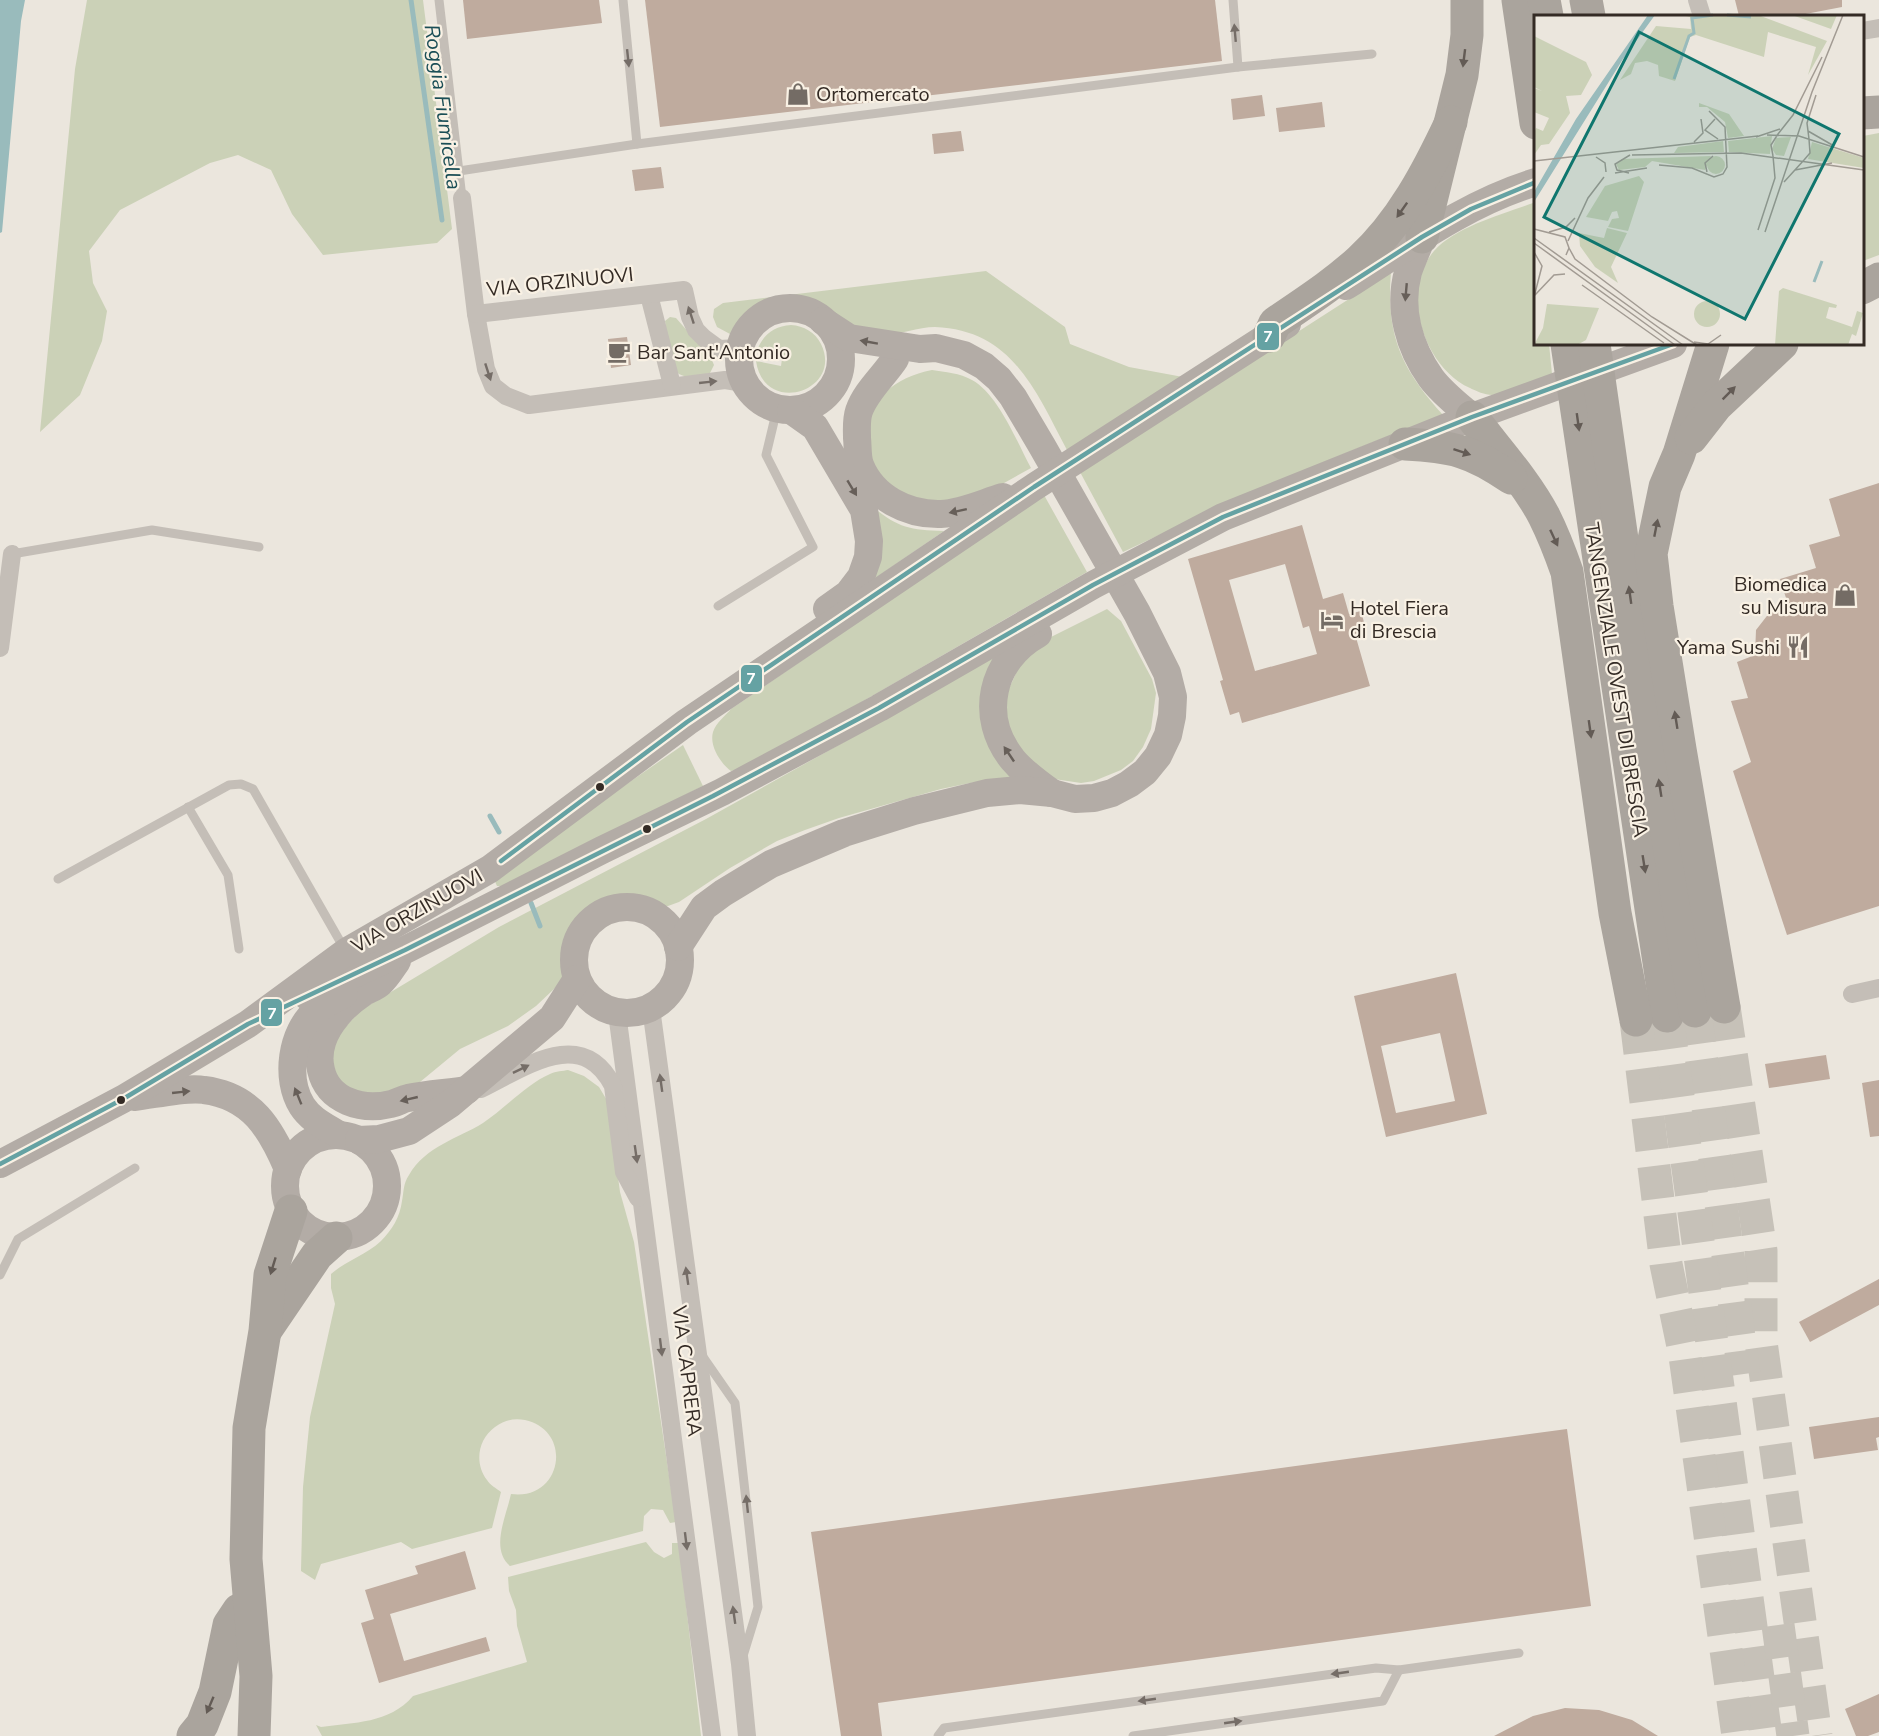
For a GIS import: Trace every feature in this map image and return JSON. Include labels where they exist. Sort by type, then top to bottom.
[{"type":"highway","points":[[1422,237],[1462,75],[1467,35],[1467,0]]},
{"type":"highway","points":[[1518,0],[1534,109]]},
{"type":"highway","points":[[1544,0],[1547,15]]},
{"type":"highway","points":[[1586,0],[1589,15]]},
{"type":"highway","points":[[1864,113],[1879,112]]},
{"type":"highway","points":[[1269,336],[1275,323],[1362,259],[1391,225],[1433,161],[1451,122]]},
{"type":"highway","points":[[1864,287],[1879,279]]},
{"type":"highway","name":"TANGENZIALE OVEST DI BRESCIA","points":[[1567,345],[1663,893]]},
{"type":"highway","points":[[1680,1014],[1677,727],[1657,606],[1652,554],[1665,487],[1678,454],[1713,345]]},
{"type":"highway","points":[[1678,454],[1716,406],[1781,345]]},
{"type":"highway","name":"TANGENZIALE OVEST DI BRESCIA","points":[[1603,355],[1663,893]]},
{"type":"highway","points":[[1472,417],[1525,487],[1543,514],[1558,546],[1567,572],[1615,913],[1680,1014]]},
{"type":"highway","points":[[1405,444],[1457,450],[1486,461],[1525,487]]},
{"type":"highway","points":[[1663,893],[1643,963],[1680,1014]]},
{"type":"highway","points":[[1663,893],[1697,950],[1680,1014]]},
{"type":"highway","points":[[254,1736],[256,1676],[246,1559],[249,1428],[265,1331],[270,1275],[291,1211]]},
{"type":"highway","points":[[265,1331],[317,1255],[336,1238]]},
{"type":"highway","points":[[236,1736],[239,1610],[246,1559]]},
{"type":"highway","points":[[194,1736],[215,1692],[229,1625],[239,1610]]},
{"type":"highway","points":[[256,1676],[274,1736]]},
{"type":"main road","name":"VIA ORZINUOVI","points":[[249,1024],[346,952],[490,869],[687,722],[1036,485],[1422,237],[1471,209],[1533,183]]},
{"type":"main road","points":[[1422,237],[1408,272],[1405,296],[1405,317],[1410,340],[1432,379],[1472,417]]},
{"type":"main road","points":[[758,675],[784,642],[848,594],[861,577],[868,557],[869,541],[864,510],[815,427],[784,410],[759,400],[744,383],[739,367],[740,348],[745,335],[765,315],[775,311],[797,309],[813,314],[849,338],[908,354]]},
{"type":"main road","points":[[823,321],[835,335],[840,349],[841,360],[832,386],[838,434],[860,464],[869,481],[887,500],[921,513],[943,514],[962,510],[1036,485]]},
{"type":"main road","name":"VIA ORZINUOVI","points":[[1,1157],[123,1099],[249,1024],[405,950],[713,796],[879,708],[1093,585],[1224,517],[1472,417],[1551,389],[1603,355],[1667,345]]},
{"type":"main road","points":[[678,947],[704,907],[723,893],[771,864],[844,832],[914,810],[987,793],[1020,790],[1052,793],[1075,799],[1094,798],[1112,793],[1129,784],[1144,772],[1158,756],[1168,735],[1172,716],[1173,697],[1167,673],[1137,613],[1013,397],[999,379],[984,366],[964,356],[936,348],[908,354],[832,386],[812,405],[784,410]]},
{"type":"main road","points":[[860,464],[856,424],[859,411],[868,393],[908,354]]},
{"type":"main road","points":[[1052,793],[1025,773],[1012,759],[1002,742],[995,726],[993,710],[995,690],[1009,656],[1023,642],[1064,619],[1093,585]]},
{"type":"main road","points":[[552,1018],[608,1009],[634,1013],[651,1008],[662,1001],[671,990],[677,977],[680,962],[678,947],[674,935],[658,917],[644,910],[630,907],[615,908],[600,914],[589,923],[577,942],[573,964],[577,979],[590,999],[608,1009]]},
{"type":"main road","points":[[658,917],[704,907]]},
{"type":"main road","points":[[405,950],[380,983],[350,1003],[326,1030],[320,1046],[318,1061],[322,1075],[328,1087],[338,1097],[364,1106],[391,1104],[406,1098],[458,1097]]},
{"type":"main road","points":[[405,950],[378,974],[316,1010],[304,1024],[296,1044],[292,1065],[293,1084],[301,1105],[313,1119],[349,1137],[372,1149],[382,1162],[387,1177],[388,1192],[384,1206],[376,1219],[365,1229],[351,1236],[336,1238],[322,1236],[310,1231],[299,1222],[291,1211],[286,1197],[285,1183],[288,1169],[296,1154],[308,1143],[323,1137],[349,1137],[380,1138],[409,1131],[458,1097],[552,1018],[577,979]]},
{"type":"main road","points":[[123,1099],[203,1089],[230,1097],[247,1107],[266,1124],[277,1142],[288,1169]]},
{"type":"main road","points":[[387,1177],[399,1160],[409,1131]]},
{"type":"street","points":[[1697,0],[1702,15]]},
{"type":"street","points":[[1864,31],[1879,28]]},
{"type":"street","name":"VIA ORZINUOVI","points":[[462,198],[476,314],[486,369],[493,386],[506,396],[529,405],[672,385],[725,380],[744,383]]},
{"type":"street","name":"VIA ORZINUOVI","points":[[476,314],[684,291],[690,317],[696,330],[719,349],[740,348]]},
{"type":"street","name":"VIA ORZINUOVI","points":[[649,295],[672,385]]},
{"type":"street","points":[[0,648],[12,554]]},
{"type":"street","points":[[1852,994],[1879,988]]},
{"type":"street","name":"VIA CAPRERA","points":[[651,1008],[740,1664],[747,1736]]},
{"type":"street","name":"VIA CAPRERA","points":[[608,1009],[644,1209],[712,1736]]},
{"type":"street","points":[[458,1097],[543,1059],[564,1054],[587,1058],[598,1065],[613,1086],[624,1172],[644,1209]]},
{"type":"lane","points":[[439,0],[462,198]]},
{"type":"lane","points":[[623,0],[637,144]]},
{"type":"lane","points":[[1233,0],[1238,67]]},
{"type":"lane","points":[[459,171],[637,144],[1238,67],[1372,54]]},
{"type":"lane","points":[[718,606],[813,547],[765,455],[784,410]]},
{"type":"lane","points":[[12,554],[152,530],[259,547]]},
{"type":"lane","points":[[58,879],[229,785],[241,784],[253,789],[346,952]]},
{"type":"lane","points":[[188,807],[228,875],[239,949]]},
{"type":"lane","points":[[0,1275],[18,1239],[135,1168]]},
{"type":"lane","name":"VIA CAPRERA","points":[[697,1347],[735,1403],[758,1607],[740,1664]]},
{"type":"lane","points":[[938,1736],[944,1728],[1376,1668],[1399,1670],[1519,1653]]},
{"type":"lane","points":[[1133,1736],[1383,1701],[1399,1670]]},
{"type":"green space","points":[[87,0],[423,0],[452,229],[437,243],[323,255],[292,214],[271,170],[238,155],[210,163],[120,210],[89,251],[93,283],[107,311],[102,341],[80,395],[40,432],[75,69]]},
{"type":"green space","points":[[1879,133],[1879,255],[1864,261],[1864,136]]},
{"type":"green space","points":[[1533,203],[1534,345],[1549,345],[1552,374],[1492,395],[1470,388],[1454,378],[1440,364],[1429,346],[1418,307],[1418,287],[1424,268],[1434,251],[1454,235],[1480,222]]},
{"type":"green space","points":[[986,271],[1065,327],[1070,344],[1129,367],[1183,377],[1067,450],[1032,386],[1019,368],[1003,352],[984,339],[962,331],[935,327],[876,335],[863,331],[817,307],[795,302],[773,304],[762,308],[730,334],[717,327],[713,317],[714,309],[723,303]]},
{"type":"green space","points":[[1391,272],[1391,315],[1399,350],[1416,382],[1443,415],[1282,480],[1123,552],[1080,472]]},
{"type":"green space","points":[[670,317],[676,318],[711,358],[714,365],[710,373],[686,377],[672,369],[665,321]]},
{"type":"green space","points":[[791,325],[805,328],[816,336],[821,344],[825,361],[822,374],[813,385],[800,391],[786,393],[773,389],[762,378],[756,361],[781,366],[783,352],[758,348],[771,332]]},
{"type":"green space","points":[[932,370],[963,376],[981,387],[1006,419],[1031,468],[970,502],[902,499],[870,460],[868,442],[872,414],[877,403],[894,385]]},
{"type":"green space","points":[[1044,495],[1087,572],[787,745],[740,769],[731,771],[723,764],[714,749],[712,737],[716,726],[731,709]]},
{"type":"green space","points":[[867,502],[902,526],[920,530],[944,531],[871,581]]},
{"type":"green space","points":[[1107,609],[1121,621],[1152,679],[1156,693],[1151,729],[1143,747],[1133,761],[1121,770],[1094,781],[1081,783],[1054,779],[1016,751],[1002,704],[1027,649]]},
{"type":"green space","points":[[1005,648],[990,672],[1017,778],[941,789],[805,830],[777,841],[730,868],[679,902],[668,906],[623,901],[590,911],[578,921],[568,935],[562,980],[536,1006],[508,1026],[460,1049],[403,1096],[339,1090],[331,1054],[336,1037],[361,1010],[499,927],[706,819],[930,694]]},
{"type":"green space","points":[[683,745],[703,786],[504,886],[497,886],[494,879],[497,874]]},
{"type":"green space","points":[[568,1070],[584,1076],[599,1087],[608,1102],[620,1192],[634,1242],[676,1522],[670,1523],[663,1510],[651,1509],[644,1516],[643,1531],[510,1566],[504,1559],[500,1542],[511,1494],[528,1493],[542,1487],[551,1477],[556,1464],[556,1450],[551,1437],[541,1427],[525,1420],[513,1419],[489,1432],[480,1452],[480,1466],[483,1473],[501,1492],[492,1528],[412,1549],[401,1542],[321,1564],[315,1580],[301,1571],[303,1487],[310,1417],[335,1304],[331,1288],[331,1274],[375,1246],[389,1232],[401,1207],[407,1178],[424,1157],[483,1123],[542,1078],[555,1072]]},
{"type":"green space","points":[[646,1542],[654,1552],[664,1558],[672,1554],[672,1543],[679,1543],[701,1736],[322,1736],[316,1725],[321,1727],[346,1724],[382,1717],[404,1705],[413,1696],[527,1662],[517,1626],[516,1610],[509,1591],[508,1577]]},
{"type":"water","points":[[0,0],[25,0],[21,21],[2,232],[0,233]]},
{"type":"building","points":[[463,0],[599,0],[602,23],[467,39]]},
{"type":"building","name":"Ortomercato","points":[[645,0],[1215,0],[1222,61],[660,127]]},
{"type":"building","points":[[1735,0],[1842,0],[1842,7],[1800,15],[1739,15]]},
{"type":"building","points":[[1262,95],[1265,116],[1233,120],[1231,99]]},
{"type":"building","points":[[1322,102],[1325,127],[1279,132],[1276,108]]},
{"type":"building","points":[[961,131],[964,151],[934,154],[932,134]]},
{"type":"building","points":[[661,167],[664,188],[635,191],[632,170]]},
{"type":"building","name":"Bar Sant'Antonio","points":[[627,337],[631,365],[611,368],[608,339]]},
{"type":"building","points":[[1879,483],[1879,906],[1787,935],[1733,771],[1751,762],[1731,701],[1748,698],[1737,662],[1755,655],[1756,630],[1770,612],[1786,598],[1780,579],[1816,568],[1809,545],[1840,536],[1829,499]]},
{"type":"building","name":"Hotel Fiera di Brescia","points":[[1302,525],[1323,599],[1343,593],[1349,614],[1361,611],[1366,630],[1355,634],[1370,686],[1242,723],[1239,712],[1230,715],[1220,681],[1223,680],[1188,559]],"holes":[[[1285,564],[1303,628],[1309,626],[1317,654],[1255,671],[1229,580]]]},
{"type":"building","points":[[1456,973],[1487,1114],[1386,1137],[1354,996]],"holes":[[[1440,1033],[1455,1101],[1396,1113],[1381,1046]]]},
{"type":"building","points":[[1826,1055],[1830,1079],[1769,1088],[1765,1064]]},
{"type":"building","points":[[1879,1080],[1879,1136],[1870,1137],[1862,1083]]},
{"type":"building","points":[[1879,1279],[1879,1305],[1810,1342],[1799,1322]]},
{"type":"building","points":[[1879,1417],[1879,1437],[1876,1438],[1878,1450],[1814,1459],[1809,1427]]},
{"type":"building","points":[[1567,1429],[1591,1606],[878,1703],[882,1736],[841,1736],[811,1532]]},
{"type":"building","points":[[465,1551],[476,1589],[390,1614],[404,1661],[486,1637],[490,1651],[379,1683],[361,1623],[374,1619],[365,1590],[418,1574],[415,1566]]},
{"type":"building","points":[[1879,1694],[1879,1732],[1868,1736],[1856,1736],[1845,1709]]},
{"type":"building","points":[[1565,1708],[1599,1710],[1632,1720],[1658,1736],[1494,1736],[1533,1716]]},
{"type":"waterway","name":"Roggia Fiumicella","points":[[411,0],[442,220]]},
{"type":"waterway","points":[[490,816],[499,832]]},
{"type":"waterway","points":[[531,903],[540,926]]},
{"type":"tunnel","points":[[1724,1007],[1761,1251],[1761,1342],[1816,1736]]},
{"type":"tunnel","points":[[1695,1011],[1744,1374]]},
{"type":"tunnel","points":[[1667,1016],[1766,1736]]},
{"type":"tunnel","points":[[1636,1020],[1666,1264],[1685,1356],[1738,1736]]},
{"type":"tunnel","points":[[1778,1625],[1793,1736]]},
{"type":"transit line","name":"7","points":[[501,861],[687,722],[1034,487],[1422,237],[1471,209],[1534,183]]},
{"type":"transit line","name":"7","points":[[0,1164],[123,1099],[248,1024],[405,950],[713,796],[879,708],[1093,585],[1223,517],[1472,417],[1670,345]]},
{"type":"place","name":"Ortomercato","points":[[798,94]]},
{"type":"place","name":"Bar Sant'Antonio","points":[[619,352]]},
{"type":"place","name":"Biomedica su Misura","points":[[1845,595]]},
{"type":"place","name":"Hotel Fiera di Brescia","points":[[1332,620]]},
{"type":"place","name":"Yama Sushi","points":[[1798,647]]}]
